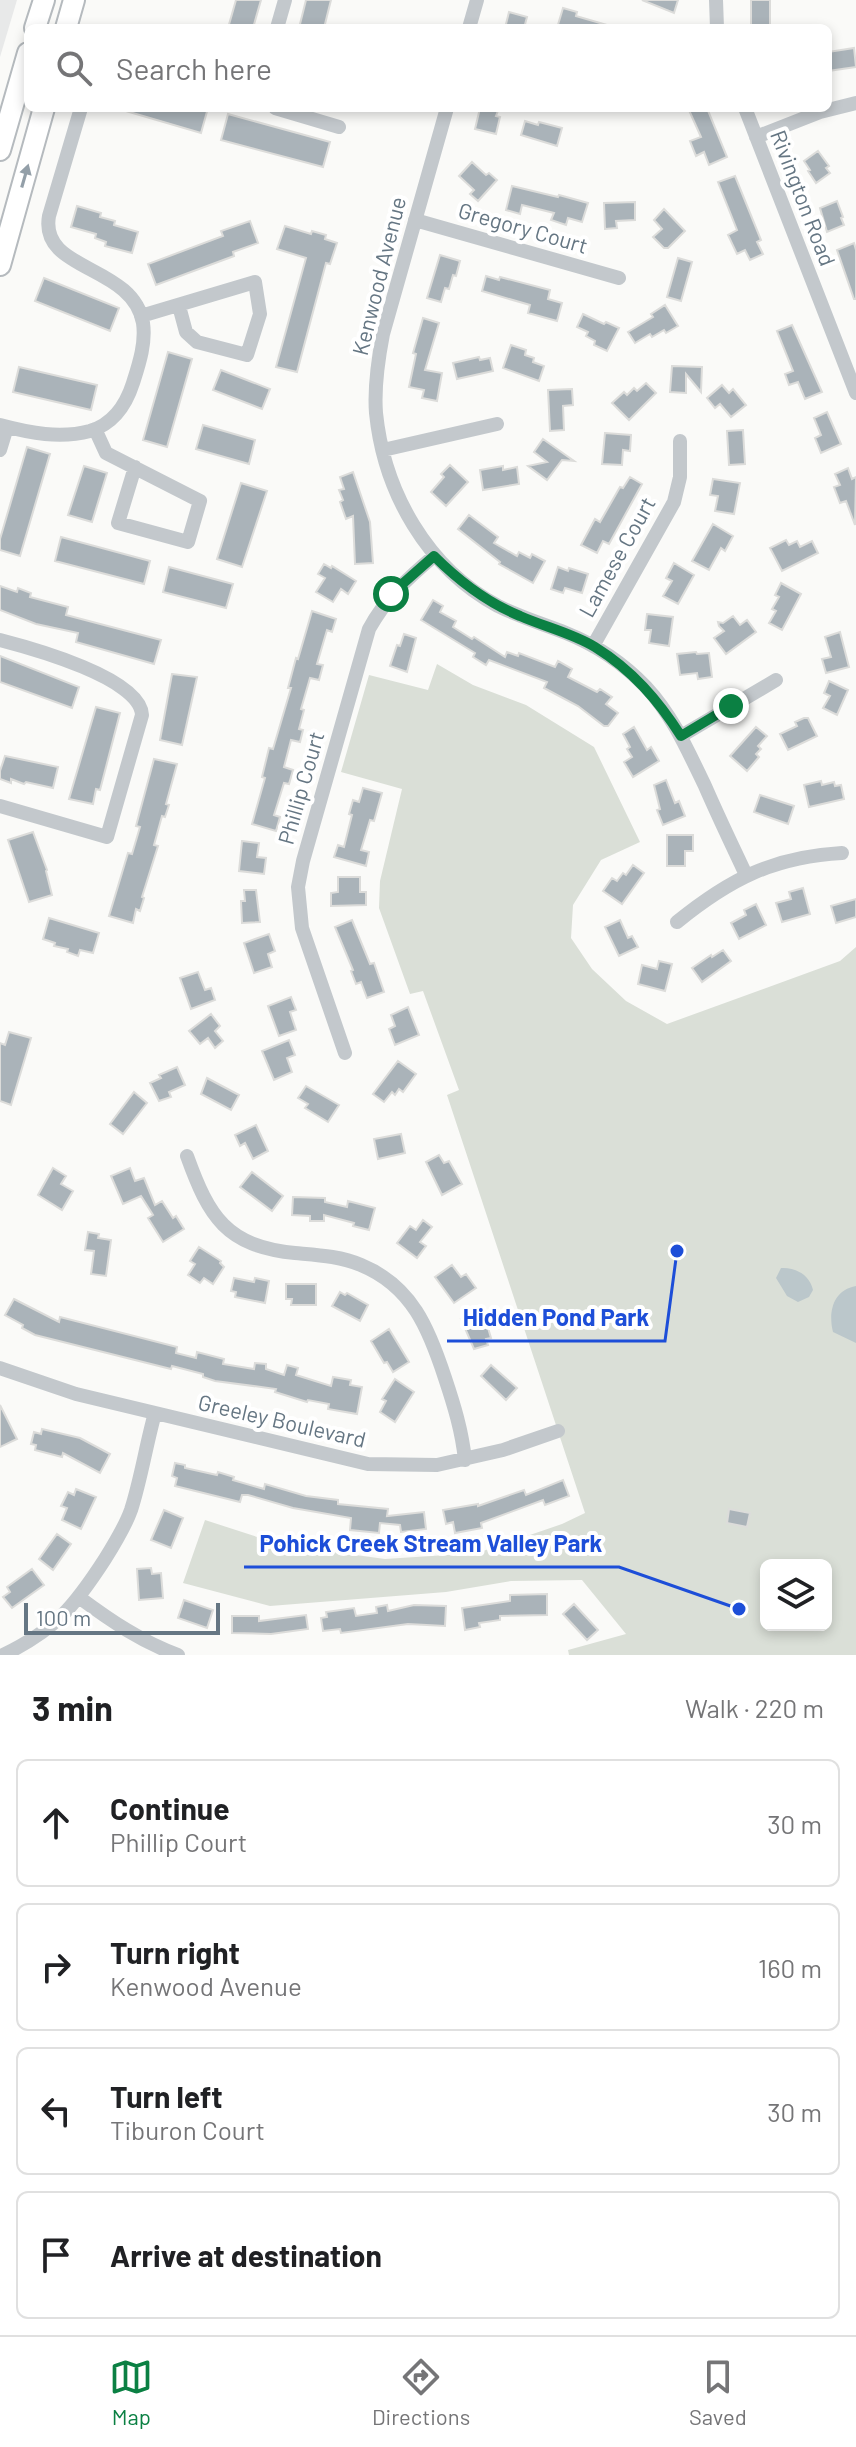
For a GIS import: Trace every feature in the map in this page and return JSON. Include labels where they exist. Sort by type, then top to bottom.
[{"type":"main road","points":[[36,24],[44,0]]},
{"type":"main road","points":[[67,24],[74,0]]},
{"type":"main road","points":[[0,150],[24,67]]},
{"type":"main road","points":[[0,265],[43,112]]},
{"type":"street","points":[[278,24],[285,0]]},
{"type":"street","points":[[470,24],[477,0]]},
{"type":"street","points":[[716,0],[717,24]]},
{"type":"street","points":[[832,109],[856,103]]},
{"type":"street","points":[[0,450],[3,426],[59,436],[106,424],[128,397],[143,342],[141,316],[124,290],[59,252],[49,233],[49,216],[80,112]]},
{"type":"street","points":[[288,112],[339,127]]},
{"type":"street","name":"Kenwood Avenue","points":[[446,112],[383,334],[378,362],[376,413],[389,474],[401,503],[434,556],[473,590],[496,605],[593,646],[622,665],[646,687],[681,736],[746,875]]},
{"type":"street","name":"Rivington Road","points":[[747,112],[856,393]]},
{"type":"street","points":[[756,137],[820,112]]},
{"type":"street","name":"Gregory Court","points":[[415,220],[619,278]]},
{"type":"street","points":[[141,316],[255,282],[260,314],[247,355],[197,342],[186,332],[179,306]]},
{"type":"street","points":[[383,450],[497,424]]},
{"type":"street","points":[[95,429],[106,453],[135,467],[200,501],[188,542],[118,523],[135,467]]},
{"type":"street","name":"Lamese Court","points":[[593,646],[674,502],[680,477],[680,441]]},
{"type":"street","name":"Phillip Court","points":[[345,1053],[302,928],[298,887],[369,629],[391,594],[434,556]]},
{"type":"street","points":[[0,640],[83,667],[130,694],[139,703],[142,715],[107,837],[0,806]]},
{"type":"street","points":[[681,736],[776,680]]},
{"type":"street","points":[[677,922],[708,897],[746,875],[796,859],[842,853]]},
{"type":"street","points":[[187,1156],[207,1205],[236,1235],[267,1249],[353,1262],[374,1271],[408,1299],[426,1324],[434,1343],[460,1425],[465,1460]]},
{"type":"street","name":"Greeley Boulevard","points":[[0,1368],[48,1386],[368,1464],[437,1465],[465,1460],[558,1431]]},
{"type":"street","points":[[3,1655],[45,1631],[80,1598],[127,1520],[155,1413]]},
{"type":"street","points":[[80,1598],[131,1633],[178,1655]]},
{"type":"shaded area","points":[[0,0],[17,0],[0,57]]},
{"type":"shaded area","points":[[437,664],[473,685],[526,705],[594,747],[640,842],[601,860],[573,905],[571,938],[592,969],[626,1001],[667,1024],[840,961],[856,947],[856,1655],[569,1655],[568,1650],[626,1634],[582,1580],[511,1581],[446,1592],[270,1606],[183,1583],[205,1520],[282,1545],[385,1559],[477,1553],[585,1513],[447,1095],[459,1090],[423,991],[410,994],[379,908],[380,881],[402,789],[341,772],[369,675],[428,690]]},
{"type":"shaded area","points":[[781,1268],[805,1276],[813,1290],[809,1297],[798,1302],[787,1296],[776,1278]]},
{"type":"shaded area","points":[[856,1286],[856,1343],[833,1332],[831,1317],[837,1297]]},
{"type":"building","points":[[236,0],[261,0],[254,24],[229,24]]},
{"type":"building","points":[[306,0],[331,0],[325,24],[300,24]]},
{"type":"building","points":[[642,0],[678,0],[674,13]]},
{"type":"building","points":[[751,0],[770,0],[770,24],[751,24]]},
{"type":"building","points":[[563,8],[577,12],[576,16],[604,24],[558,24]]},
{"type":"building","points":[[509,12],[527,17],[525,24],[506,24]]},
{"type":"building","points":[[854,48],[856,67],[832,70],[832,51]]},
{"type":"building","points":[[129,112],[207,112],[201,133]]},
{"type":"building","points":[[479,112],[498,112],[496,116],[500,117],[496,134],[475,129]]},
{"type":"building","points":[[690,112],[709,112],[727,157],[709,165],[704,152],[696,156],[690,141],[701,137]]},
{"type":"building","points":[[228,114],[330,142],[323,167],[221,140]]},
{"type":"building","points":[[525,121],[562,128],[557,146],[521,135]]},
{"type":"building","points":[[818,151],[829,166],[826,168],[830,173],[816,183],[804,161]]},
{"type":"building","points":[[472,162],[497,180],[478,201],[470,194],[474,190],[459,176]]},
{"type":"building","points":[[735,176],[761,240],[757,242],[763,254],[750,260],[745,250],[737,254],[728,235],[737,230],[718,182]]},
{"type":"building","points":[[512,186],[588,203],[582,222],[568,218],[566,225],[551,220],[554,213],[522,205],[520,214],[506,210]]},
{"type":"building","points":[[837,201],[844,225],[827,232],[820,208]]},
{"type":"building","points":[[635,202],[635,220],[616,221],[617,228],[605,229],[604,203]]},
{"type":"building","points":[[77,206],[101,213],[100,217],[115,221],[114,225],[138,232],[132,253],[105,246],[106,242],[95,238],[96,234],[71,227]]},
{"type":"building","points":[[664,209],[685,231],[668,248],[653,237],[662,229],[654,220]]},
{"type":"building","points":[[250,221],[258,243],[233,252],[234,256],[156,285],[148,264],[223,236],[221,231]]},
{"type":"building","points":[[285,226],[326,235],[325,239],[337,243],[330,264],[326,263],[297,372],[276,367],[306,258],[277,249]]},
{"type":"building","points":[[854,243],[856,250],[856,299],[837,250]]},
{"type":"building","points":[[440,255],[460,261],[456,276],[453,275],[449,289],[445,288],[441,302],[427,298]]},
{"type":"building","points":[[678,258],[692,262],[681,301],[667,297]]},
{"type":"building","points":[[486,276],[550,290],[548,299],[562,303],[557,321],[528,313],[530,305],[482,291]]},
{"type":"building","points":[[44,278],[119,308],[110,331],[35,301]]},
{"type":"building","points":[[665,305],[678,326],[652,337],[650,334],[635,343],[628,332],[653,317],[651,314]]},
{"type":"building","points":[[583,314],[619,328],[607,351],[594,345],[595,341],[586,336],[588,332],[577,327]]},
{"type":"building","points":[[423,318],[439,323],[425,370],[442,373],[437,401],[422,398],[424,390],[409,387],[416,354],[413,353]]},
{"type":"building","points":[[792,325],[822,392],[805,399],[798,382],[789,385],[785,374],[793,371],[777,331]]},
{"type":"building","points":[[511,345],[526,350],[525,355],[544,366],[539,381],[503,368]]},
{"type":"building","points":[[168,352],[192,359],[167,447],[143,440]]},
{"type":"building","points":[[479,357],[480,360],[490,358],[493,371],[457,379],[453,363]]},
{"type":"building","points":[[672,366],[702,367],[701,392],[686,374],[686,393],[670,392]]},
{"type":"building","points":[[19,367],[97,385],[91,410],[13,392]]},
{"type":"building","points":[[221,370],[270,389],[262,409],[213,390]]},
{"type":"building","points":[[646,383],[656,393],[629,420],[612,403],[624,392],[627,395],[634,388],[637,391]]},
{"type":"building","points":[[722,385],[729,393],[733,389],[746,405],[731,417],[720,404],[715,408],[707,398]]},
{"type":"building","points":[[572,389],[573,405],[563,406],[564,430],[550,431],[548,390]]},
{"type":"building","points":[[827,412],[841,444],[821,453],[815,438],[821,435],[814,418]]},
{"type":"building","points":[[203,425],[255,440],[249,464],[196,449]]},
{"type":"building","points":[[743,430],[745,464],[729,465],[727,431]]},
{"type":"building","points":[[605,433],[631,435],[630,451],[623,450],[622,465],[602,464]]},
{"type":"building","points":[[543,439],[574,461],[562,460],[547,480],[528,466],[547,462],[534,452]]},
{"type":"building","points":[[27,447],[50,454],[20,556],[0,550],[0,539]]},
{"type":"building","points":[[450,465],[468,482],[446,506],[431,492]]},
{"type":"building","points":[[84,466],[107,473],[92,522],[68,515]]},
{"type":"building","points":[[503,466],[503,470],[517,467],[519,484],[483,490],[480,470]]},
{"type":"building","points":[[848,468],[852,479],[856,477],[855,525],[846,501],[840,503],[834,487],[840,485],[835,474]]},
{"type":"building","points":[[353,472],[370,522],[373,563],[355,564],[353,516],[346,519],[340,502],[343,500],[339,490],[344,489],[340,477]]},
{"type":"building","points":[[630,477],[642,484],[609,544],[603,541],[597,553],[581,545],[595,519],[600,522],[620,487],[623,488]]},
{"type":"building","points":[[713,479],[740,483],[734,514],[715,511],[718,496],[710,495]]},
{"type":"building","points":[[241,483],[267,491],[242,567],[217,559]]},
{"type":"building","points":[[469,515],[498,537],[494,543],[517,556],[519,552],[530,558],[532,554],[545,561],[533,583],[499,564],[458,529]]},
{"type":"building","points":[[713,524],[733,536],[725,551],[721,548],[709,570],[692,561]]},
{"type":"building","points":[[61,537],[150,561],[144,584],[55,561]]},
{"type":"building","points":[[786,540],[789,545],[797,541],[800,547],[812,541],[818,553],[782,571],[770,548]]},
{"type":"building","points":[[674,563],[694,575],[678,604],[663,596],[672,581],[666,578]]},
{"type":"building","points":[[324,564],[356,581],[348,594],[341,589],[333,602],[316,592],[325,578],[318,574]]},
{"type":"building","points":[[169,567],[233,584],[226,608],[163,592]]},
{"type":"building","points":[[558,567],[588,574],[582,593],[565,588],[563,593],[551,589]]},
{"type":"building","points":[[781,583],[801,594],[782,630],[769,623],[776,611],[772,609],[779,597],[775,595]]},
{"type":"building","points":[[0,586],[17,592],[18,588],[31,593],[30,597],[68,607],[66,615],[161,640],[154,664],[76,642],[78,633],[36,624],[0,610]]},
{"type":"building","points":[[433,600],[443,606],[440,612],[456,621],[453,627],[505,657],[507,652],[518,656],[519,653],[555,667],[558,661],[572,669],[568,677],[612,697],[606,704],[618,713],[608,726],[604,726],[578,706],[544,688],[547,682],[489,660],[486,665],[473,657],[475,653],[421,620]]},
{"type":"building","points":[[312,611],[336,619],[332,632],[327,630],[317,664],[323,665],[319,680],[310,678],[301,709],[304,710],[299,729],[303,730],[300,742],[291,740],[284,767],[293,770],[289,784],[284,783],[274,815],[280,817],[276,831],[252,824],[265,778],[262,777],[269,748],[273,749],[291,688],[288,688],[296,658]]},
{"type":"building","points":[[647,614],[673,617],[669,646],[649,643],[651,630],[645,630]]},
{"type":"building","points":[[733,616],[740,625],[747,620],[756,632],[726,654],[714,638],[724,631],[718,622],[723,623]]},
{"type":"building","points":[[840,632],[849,667],[826,673],[822,659],[831,657],[825,637]]},
{"type":"building","points":[[404,634],[416,638],[407,672],[390,666]]},
{"type":"building","points":[[709,653],[712,677],[698,679],[697,673],[680,675],[677,654]]},
{"type":"building","points":[[0,656],[79,687],[72,708],[0,682]]},
{"type":"building","points":[[172,674],[197,677],[182,745],[160,740]]},
{"type":"building","points":[[829,681],[848,690],[837,715],[823,708],[830,696],[824,693]]},
{"type":"building","points":[[96,707],[120,713],[100,790],[96,789],[93,804],[69,799]]},
{"type":"building","points":[[808,718],[817,736],[788,750],[780,734],[797,726],[795,722]]},
{"type":"building","points":[[634,727],[647,750],[651,747],[659,761],[633,777],[624,762],[632,757],[623,734]]},
{"type":"building","points":[[756,727],[767,736],[758,746],[761,749],[756,754],[759,757],[747,771],[730,756]]},
{"type":"building","points":[[5,756],[58,767],[53,788],[0,779]]},
{"type":"building","points":[[154,759],[177,764],[166,804],[169,805],[165,817],[162,816],[154,845],[158,846],[144,898],[140,911],[136,909],[133,923],[109,916],[128,853],[132,854],[140,827],[136,826]]},
{"type":"building","points":[[666,780],[675,803],[679,801],[685,816],[663,825],[657,810],[660,809],[654,785]]},
{"type":"building","points":[[821,781],[822,785],[834,782],[835,786],[841,785],[844,799],[809,807],[804,785]]},
{"type":"building","points":[[363,788],[382,793],[361,850],[369,852],[366,866],[334,857],[338,845],[344,847],[353,800],[359,802]]},
{"type":"building","points":[[760,795],[794,806],[788,824],[754,812]]},
{"type":"building","points":[[33,832],[47,870],[52,895],[29,902],[8,840]]},
{"type":"building","points":[[667,835],[693,835],[693,851],[685,851],[685,866],[667,866]]},
{"type":"building","points":[[242,841],[259,843],[257,857],[266,858],[264,874],[239,871]]},
{"type":"building","points":[[633,865],[644,873],[622,904],[603,891],[612,878],[617,881]]},
{"type":"building","points":[[338,877],[360,877],[360,892],[366,892],[366,905],[331,906],[331,893],[338,892]]},
{"type":"building","points":[[803,888],[810,914],[782,922],[776,903],[791,899],[789,892]]},
{"type":"building","points":[[244,890],[256,890],[260,922],[242,923]]},
{"type":"building","points":[[856,899],[856,917],[836,923],[831,906]]},
{"type":"building","points":[[756,904],[766,925],[739,939],[731,923],[746,915],[744,910]]},
{"type":"building","points":[[49,918],[99,933],[93,953],[80,950],[78,956],[43,939]]},
{"type":"building","points":[[352,920],[370,964],[374,963],[384,992],[367,998],[361,982],[356,984],[335,927]]},
{"type":"building","points":[[620,920],[628,938],[632,936],[638,947],[619,956],[605,927]]},
{"type":"building","points":[[269,934],[275,951],[268,954],[272,967],[254,973],[244,943]]},
{"type":"building","points":[[723,950],[731,961],[702,982],[692,968]]},
{"type":"building","points":[[659,961],[672,964],[665,991],[638,984],[642,965],[657,969]]},
{"type":"building","points":[[198,972],[205,990],[211,988],[215,1000],[191,1009],[180,978]]},
{"type":"building","points":[[291,997],[296,1010],[290,1012],[296,1030],[279,1036],[268,1006]]},
{"type":"building","points":[[408,1007],[419,1035],[395,1045],[389,1029],[395,1026],[391,1015]]},
{"type":"building","points":[[211,1014],[220,1026],[215,1031],[223,1041],[215,1048],[208,1038],[200,1044],[189,1031]]},
{"type":"building","points":[[9,1032],[31,1038],[11,1105],[0,1101],[0,1043],[5,1045]]},
{"type":"building","points":[[289,1040],[295,1055],[287,1058],[292,1072],[274,1080],[262,1051]]},
{"type":"building","points":[[398,1061],[416,1074],[403,1092],[399,1089],[395,1095],[392,1092],[384,1102],[373,1094]]},
{"type":"building","points":[[177,1067],[185,1085],[169,1092],[171,1097],[159,1101],[150,1083]]},
{"type":"building","points":[[207,1078],[239,1095],[231,1110],[201,1094]]},
{"type":"building","points":[[306,1086],[339,1105],[328,1122],[305,1108],[308,1104],[298,1098]]},
{"type":"building","points":[[134,1092],[147,1103],[123,1134],[110,1124]]},
{"type":"building","points":[[256,1125],[268,1151],[253,1159],[245,1143],[240,1146],[235,1135]]},
{"type":"building","points":[[401,1134],[405,1153],[378,1159],[374,1139]]},
{"type":"building","points":[[439,1155],[444,1163],[449,1161],[462,1184],[442,1195],[426,1162]]},
{"type":"building","points":[[53,1168],[66,1176],[61,1184],[73,1191],[62,1210],[38,1195]]},
{"type":"building","points":[[130,1168],[135,1181],[144,1178],[155,1205],[162,1201],[184,1229],[163,1242],[148,1218],[153,1215],[141,1196],[123,1204],[111,1176]]},
{"type":"building","points":[[252,1172],[283,1196],[272,1211],[240,1187]]},
{"type":"building","points":[[293,1197],[325,1198],[325,1202],[347,1207],[348,1201],[375,1208],[369,1230],[324,1215],[324,1221],[310,1221],[310,1216],[292,1215]]},
{"type":"building","points":[[423,1220],[432,1227],[420,1242],[426,1246],[417,1258],[397,1243],[410,1226],[416,1230]]},
{"type":"building","points":[[88,1232],[111,1240],[106,1276],[91,1274],[94,1251],[85,1250]]},
{"type":"building","points":[[199,1247],[221,1261],[224,1267],[213,1284],[204,1278],[200,1283],[188,1275],[195,1264],[190,1261]]},
{"type":"building","points":[[452,1265],[461,1277],[466,1274],[476,1288],[454,1303],[435,1277]]},
{"type":"building","points":[[234,1278],[269,1281],[265,1303],[235,1297],[236,1292],[231,1291]]},
{"type":"building","points":[[286,1284],[316,1284],[316,1305],[291,1305],[292,1299],[286,1299]]},
{"type":"building","points":[[340,1292],[368,1305],[360,1321],[332,1306]]},
{"type":"building","points":[[14,1299],[59,1322],[60,1317],[177,1347],[176,1353],[196,1358],[197,1352],[224,1359],[223,1364],[254,1369],[255,1363],[266,1364],[266,1369],[284,1375],[287,1365],[298,1368],[296,1375],[331,1386],[333,1377],[351,1380],[350,1385],[362,1387],[357,1414],[328,1409],[329,1404],[307,1402],[275,1392],[276,1389],[215,1381],[203,1377],[203,1374],[172,1366],[171,1369],[35,1335],[5,1315]]},
{"type":"building","points":[[483,1311],[491,1338],[486,1339],[488,1345],[474,1349],[461,1319]]},
{"type":"building","points":[[389,1329],[409,1362],[393,1372],[371,1341]]},
{"type":"building","points":[[491,1365],[517,1388],[506,1400],[481,1376]]},
{"type":"building","points":[[395,1379],[414,1392],[395,1422],[380,1412],[386,1401],[382,1399]]},
{"type":"building","points":[[0,1405],[17,1439],[0,1447]]},
{"type":"building","points":[[42,1429],[80,1438],[110,1454],[100,1473],[63,1453],[62,1457],[35,1450],[36,1445],[31,1444],[34,1432],[41,1434]]},
{"type":"building","points":[[175,1463],[217,1475],[218,1472],[264,1489],[265,1484],[306,1496],[338,1500],[338,1504],[388,1509],[387,1516],[424,1512],[426,1529],[401,1532],[400,1525],[380,1523],[379,1533],[350,1530],[351,1518],[293,1508],[248,1495],[242,1495],[240,1502],[175,1486],[177,1478],[172,1476]]},
{"type":"building","points":[[563,1480],[569,1496],[545,1505],[543,1500],[481,1523],[482,1528],[455,1533],[453,1522],[446,1524],[443,1510],[478,1506],[524,1490],[526,1495]]},
{"type":"building","points":[[76,1489],[96,1497],[81,1529],[62,1520],[67,1508],[61,1506],[68,1492],[74,1495]]},
{"type":"building","points":[[729,1509],[750,1513],[747,1527],[727,1523]]},
{"type":"building","points":[[164,1510],[183,1518],[171,1548],[151,1540]]},
{"type":"building","points":[[57,1534],[71,1544],[53,1570],[39,1559]]},
{"type":"building","points":[[151,1568],[152,1574],[161,1573],[163,1598],[139,1600],[137,1569]]},
{"type":"building","points":[[32,1569],[44,1585],[12,1608],[3,1597],[10,1592],[7,1587]]},
{"type":"building","points":[[547,1594],[547,1615],[500,1616],[500,1620],[479,1623],[480,1627],[465,1630],[462,1608],[510,1601],[510,1595]]},
{"type":"building","points":[[184,1600],[213,1610],[207,1628],[178,1618]]},
{"type":"building","points":[[574,1604],[598,1630],[587,1640],[563,1614]]},
{"type":"building","points":[[387,1605],[388,1611],[414,1605],[446,1606],[445,1626],[408,1624],[341,1633],[340,1629],[323,1631],[321,1618],[327,1617],[326,1612],[354,1608],[356,1616],[377,1613],[376,1607]]},
{"type":"building","points":[[306,1615],[308,1629],[271,1634],[232,1633],[232,1616],[259,1616],[259,1621]]},
{"type":"place","name":"Hidden Pond Park","points":[[677,1251]]},
{"type":"place","name":"Pohick Creek Stream Valley Park","points":[[739,1609]]},
{"type":"route","points":[[391,594],[434,556],[473,590],[496,605],[566,633],[622,665],[646,687],[681,736],[731,706]]}]
